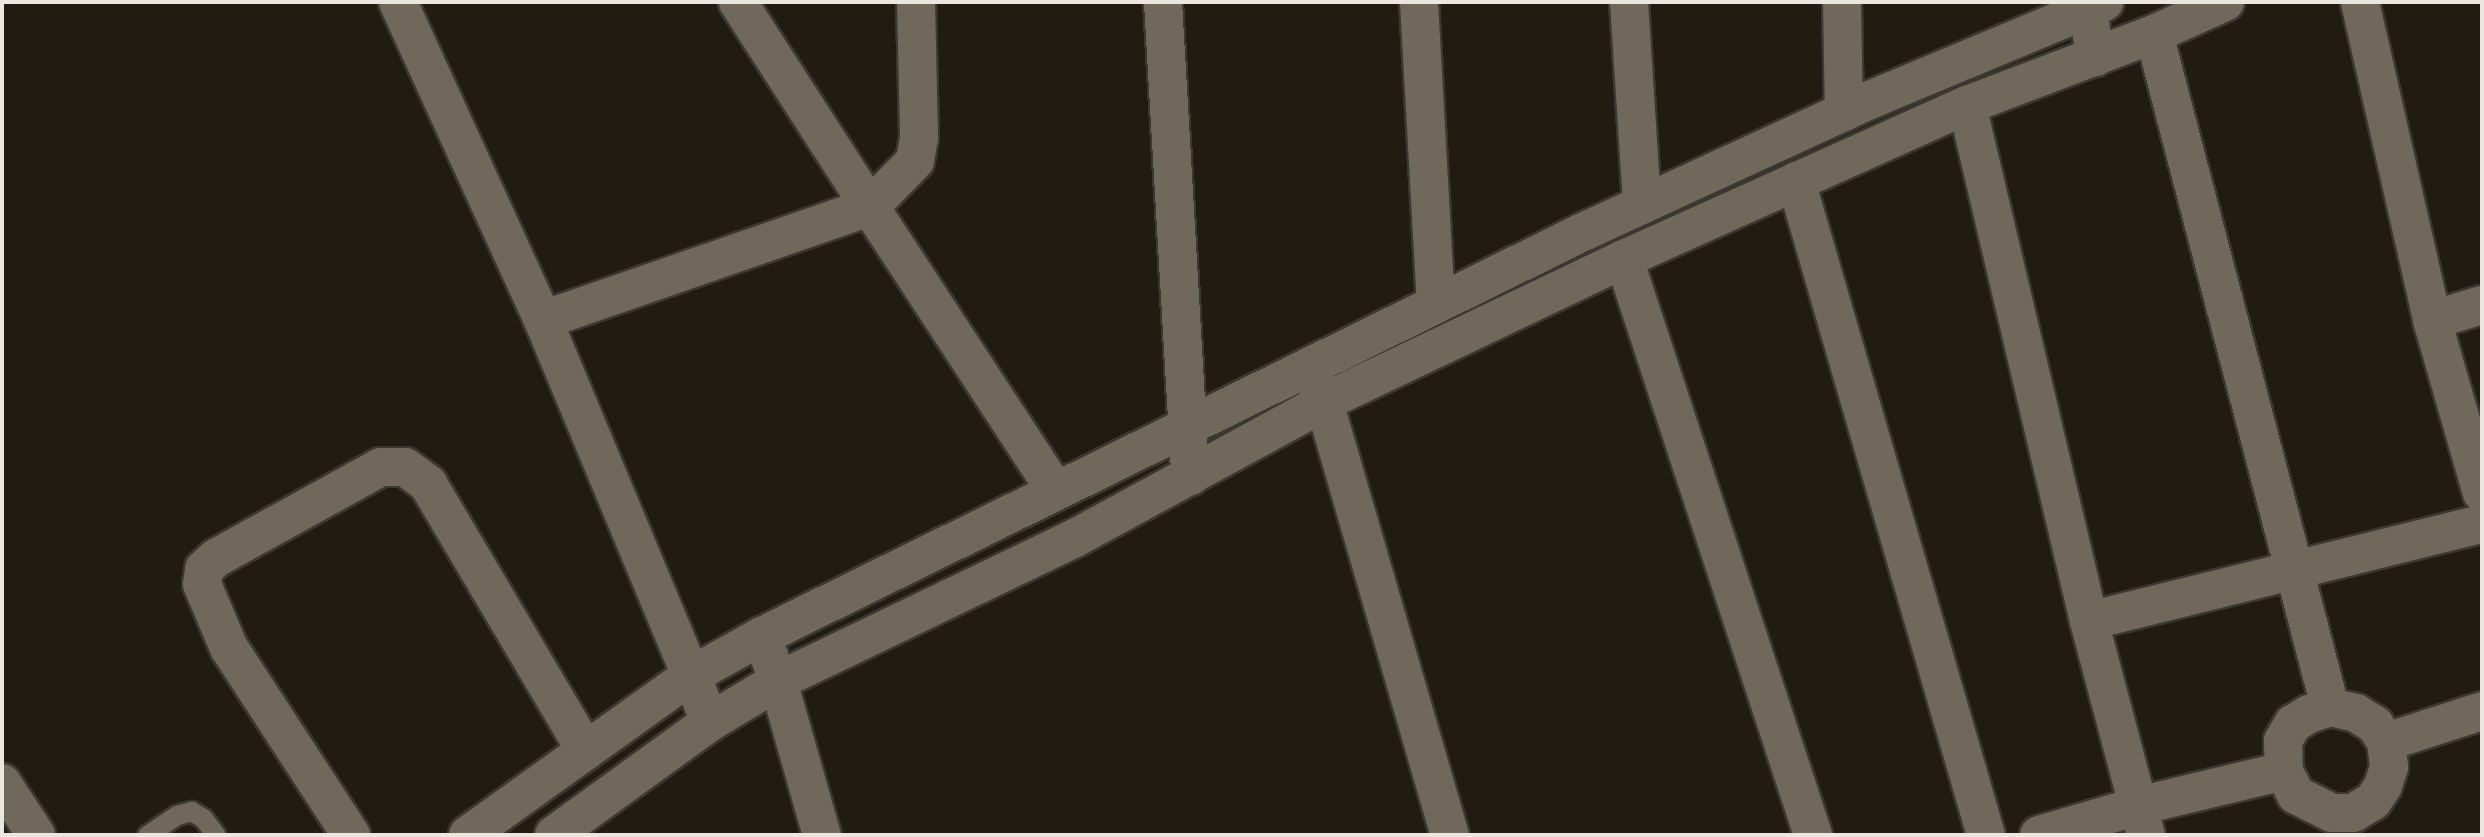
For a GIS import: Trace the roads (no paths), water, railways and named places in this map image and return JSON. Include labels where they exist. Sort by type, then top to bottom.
[{"type":"street","points":[[398,2],[543,320],[710,722]]},
{"type":"street","points":[[738,2],[1056,491]]},
{"type":"street","points":[[543,320],[870,207],[915,161],[919,138],[916,2]]},
{"type":"street","points":[[1163,2],[1190,475]]},
{"type":"street","points":[[1419,2],[1436,304]]},
{"type":"street","points":[[1629,2],[1642,205]]},
{"type":"street","points":[[1842,2],[1844,112]]},
{"type":"street","points":[[554,835],[710,722],[778,681],[1075,538],[1324,402],[1624,259],[1967,105],[2154,34],[2225,2]]},
{"type":"street","points":[[2360,2],[2432,320],[2482,494]]},
{"type":"street","points":[[468,835],[690,676],[762,636],[1642,205],[1844,112],[2093,4],[2095,57]]},
{"type":"street","points":[[2154,34],[2330,707]]},
{"type":"street","points":[[1967,105],[2089,621],[2142,820]]},
{"type":"street","points":[[1796,181],[1986,835]]},
{"type":"street","points":[[1624,259],[1813,835]]},
{"type":"street","points":[[2432,320],[2482,305]]},
{"type":"street","points":[[1310,366],[1324,402],[1450,835]]},
{"type":"street","points":[[351,835],[229,648],[202,584],[204,569],[216,558],[381,467],[405,467],[428,484],[586,751]]},
{"type":"street","points":[[2089,621],[2482,524]]},
{"type":"street","points":[[762,636],[778,681],[822,835]]},
{"type":"street","points":[[2330,707],[2356,713],[2375,724],[2386,742],[2389,767],[2384,786],[2356,824],[2296,794],[2284,771],[2283,740],[2292,724],[2309,713],[2330,707]]},
{"type":"street","points":[[2386,742],[2482,712]]},
{"type":"street","points":[[2039,835],[2142,820],[2284,771]]},
{"type":"street","points":[[2,783],[36,835]]},
{"type":"lane","points":[[147,835],[177,815],[191,811],[203,818],[216,835]]}]
